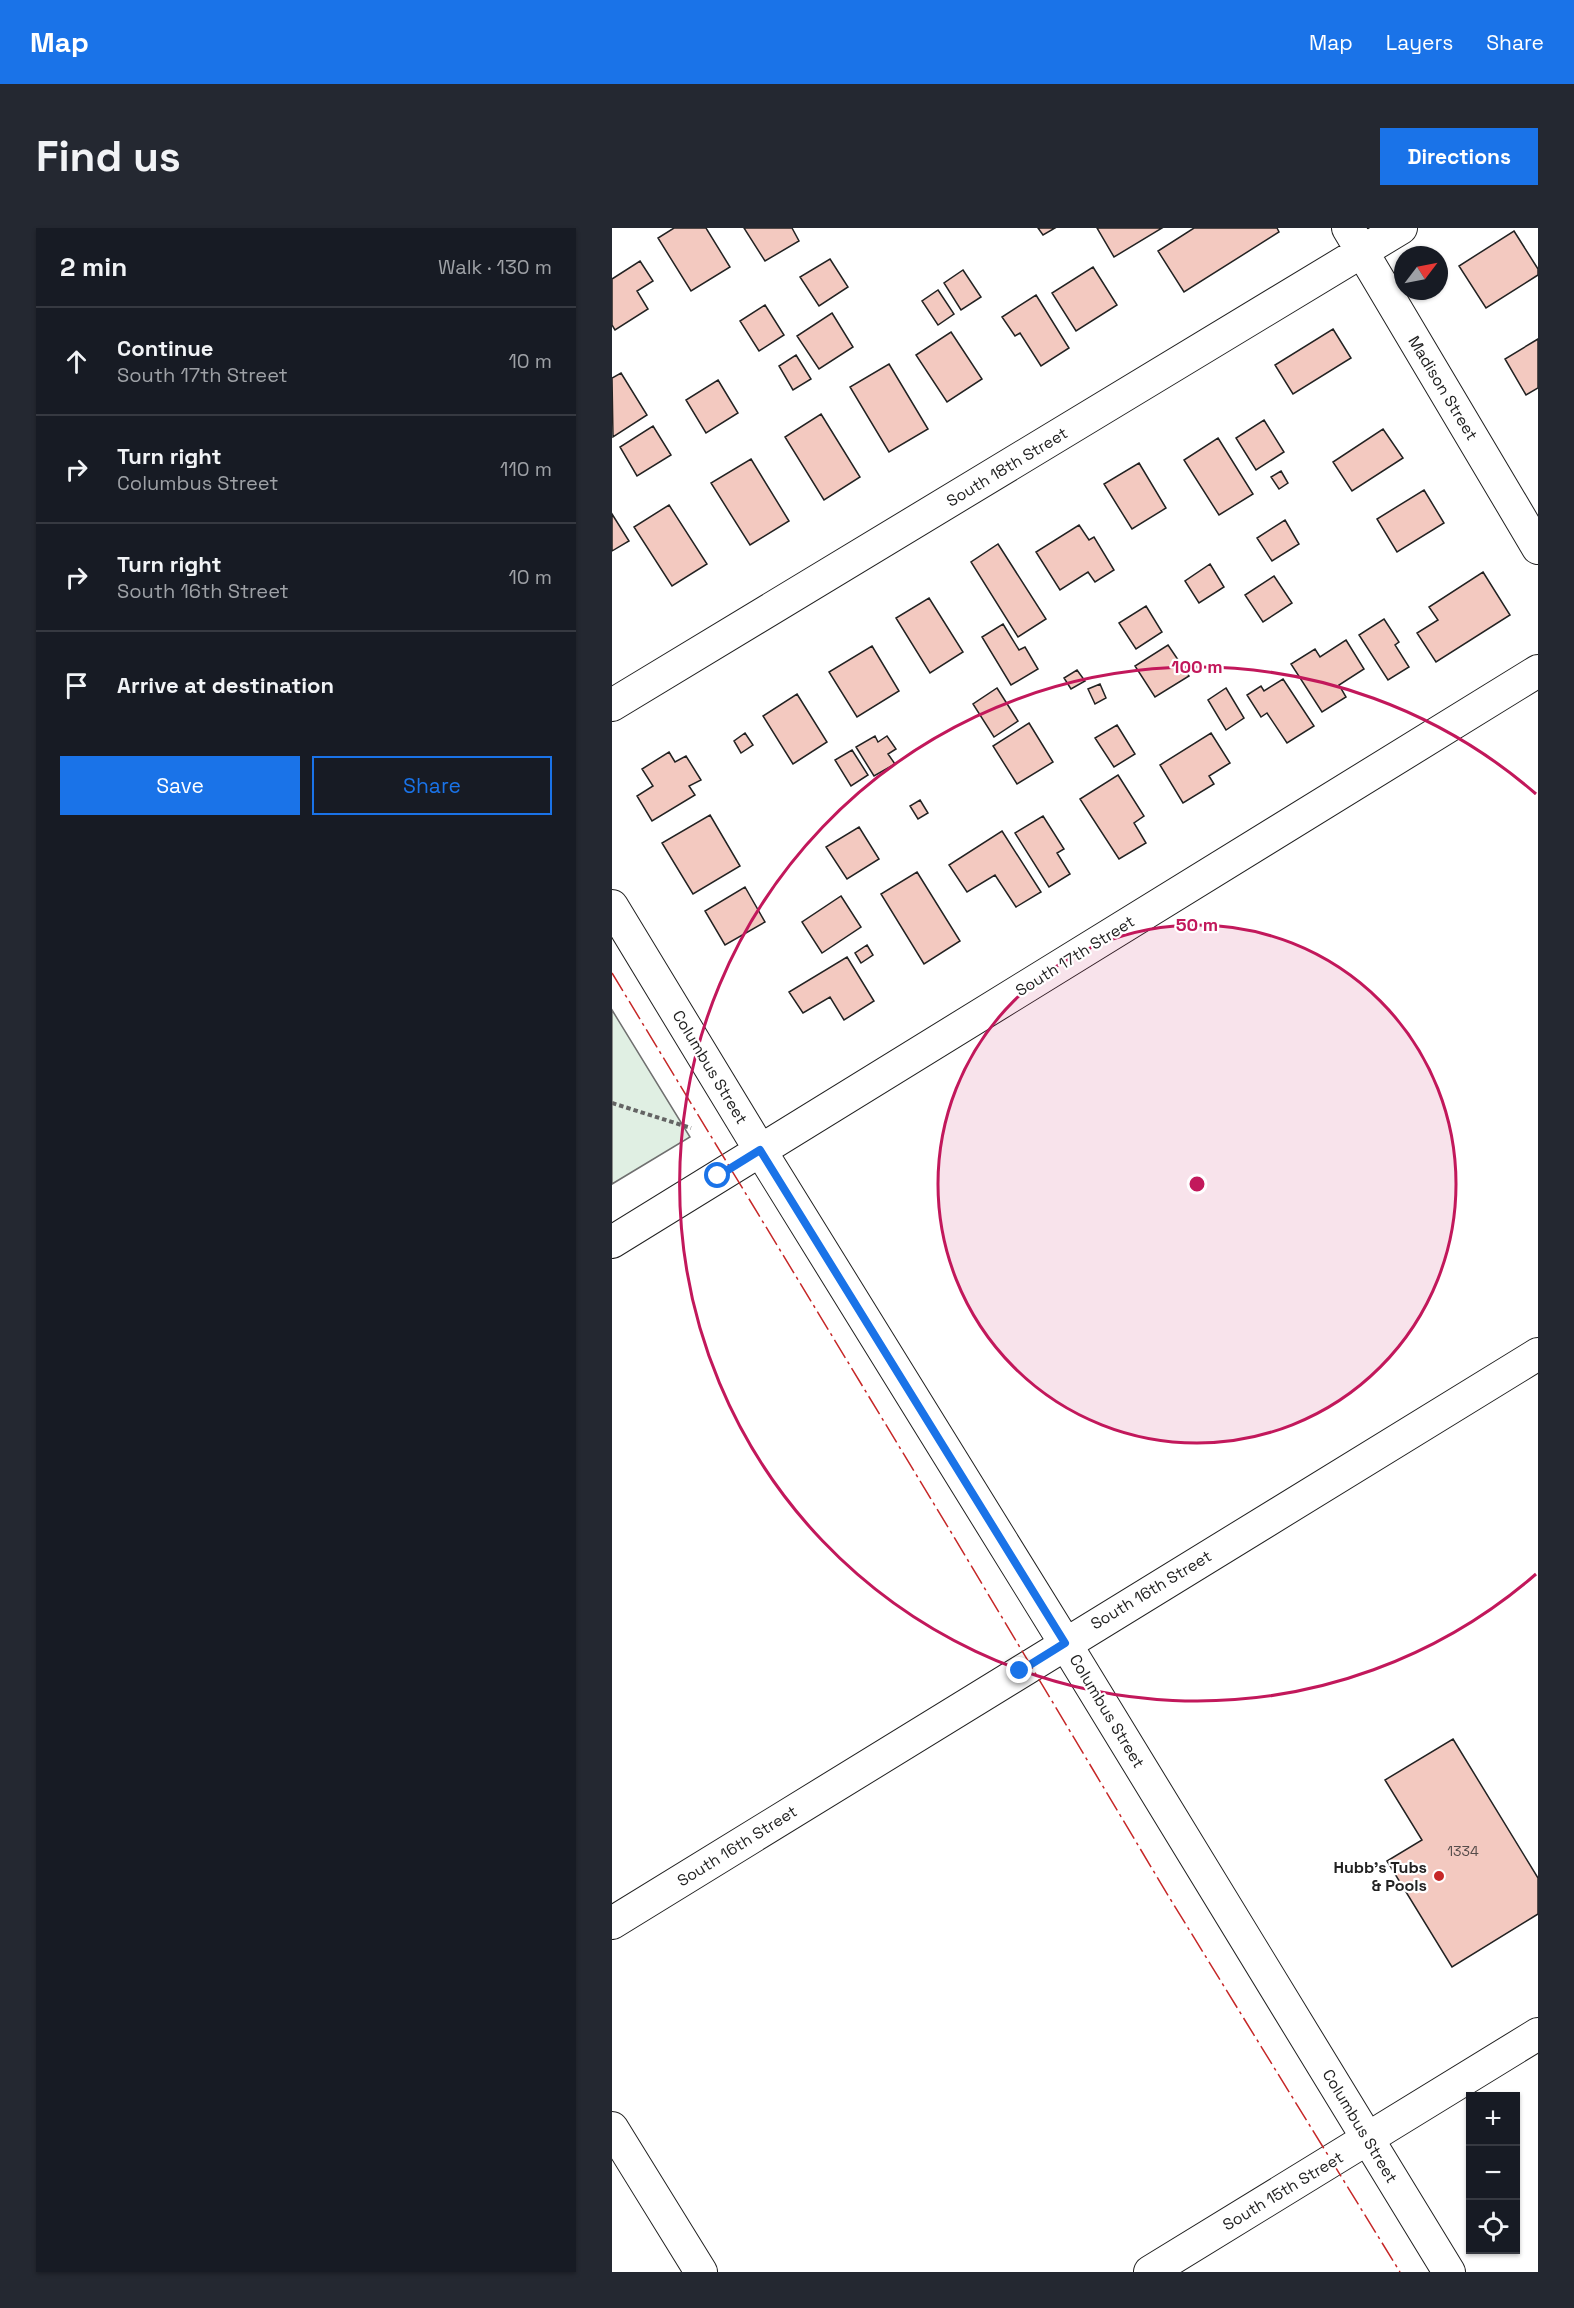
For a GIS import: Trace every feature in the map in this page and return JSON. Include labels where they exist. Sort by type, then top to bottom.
[{"type":"street","name":"South 18th Street","points":[[612,705],[1355,240],[1401,228]]},
{"type":"street","name":"Madison Street","points":[[1355,240],[1538,548]]},
{"type":"street","name":"South 17th Street","points":[[612,1242],[1538,670]]},
{"type":"street","name":"Columbus Street","points":[[612,906],[1449,2272]]},
{"type":"street","name":"South 16th Street","points":[[612,1923],[1538,1354]]},
{"type":"street","name":"South 15th Street","points":[[1150,2272],[1538,2034]]},
{"type":"street","points":[[612,2128],[701,2272]]},
{"type":"path","points":[[612,1103],[691,1128]]},
{"type":"green space","points":[[612,1010],[690,1137],[612,1184]]},
{"type":"building","points":[[674,228],[706,228],[730,267],[691,291],[658,238]]},
{"type":"building","points":[[744,228],[792,228],[799,241],[765,261]]},
{"type":"building","points":[[1038,228],[1055,228],[1043,235]]},
{"type":"building","points":[[1097,228],[1162,228],[1114,257]]},
{"type":"building","points":[[1194,228],[1277,228],[1279,232],[1184,292],[1158,251]]},
{"type":"building","points":[[1514,231],[1538,269],[1538,275],[1486,308],[1459,266]]},
{"type":"building","points":[[830,259],[848,287],[819,306],[800,277]]},
{"type":"building","points":[[640,261],[653,281],[637,291],[648,309],[615,330],[612,325],[612,279]]},
{"type":"building","points":[[1093,267],[1117,305],[1076,331],[1052,293]]},
{"type":"building","points":[[963,270],[981,297],[961,310],[944,283]]},
{"type":"building","points":[[938,290],[954,314],[938,325],[922,301]]},
{"type":"building","points":[[1036,295],[1069,348],[1041,366],[1020,333],[1015,336],[1002,317]]},
{"type":"building","points":[[765,305],[784,335],[759,351],[740,321]]},
{"type":"building","points":[[832,313],[853,347],[819,369],[797,336]]},
{"type":"building","points":[[1333,329],[1351,358],[1293,394],[1275,365]]},
{"type":"building","points":[[951,332],[982,379],[947,402],[916,355]]},
{"type":"building","points":[[1538,339],[1538,388],[1526,395],[1505,359]]},
{"type":"building","points":[[796,355],[811,379],[793,390],[779,366]]},
{"type":"building","points":[[889,364],[928,429],[889,452],[850,387]]},
{"type":"building","points":[[621,373],[647,415],[613,437],[612,378]]},
{"type":"building","points":[[718,380],[738,413],[706,433],[686,400]]},
{"type":"building","points":[[821,414],[860,477],[824,500],[785,437]]},
{"type":"building","points":[[1264,420],[1284,452],[1256,470],[1236,438]]},
{"type":"building","points":[[653,426],[671,455],[637,476],[620,447]]},
{"type":"building","points":[[1383,429],[1403,458],[1352,491],[1333,462]]},
{"type":"building","points":[[1218,438],[1253,494],[1219,515],[1184,460]]},
{"type":"building","points":[[751,459],[789,521],[750,545],[711,483]]},
{"type":"building","points":[[1139,463],[1166,508],[1132,529],[1104,484]]},
{"type":"building","points":[[1281,471],[1288,483],[1279,489],[1271,477]]},
{"type":"building","points":[[1424,490],[1444,523],[1397,552],[1377,519]]},
{"type":"building","points":[[669,505],[707,564],[672,586],[634,527]]},
{"type":"building","points":[[612,514],[629,541],[612,551]]},
{"type":"building","points":[[1285,520],[1299,544],[1272,561],[1257,538]]},
{"type":"building","points":[[1079,525],[1089,540],[1094,537],[1114,570],[1095,582],[1088,572],[1060,590],[1036,552]]},
{"type":"building","points":[[998,544],[1046,619],[1018,637],[971,562]]},
{"type":"building","points":[[1210,564],[1224,587],[1199,603],[1185,581]]},
{"type":"building","points":[[1483,572],[1510,615],[1436,662],[1417,633],[1438,620],[1429,607]]},
{"type":"building","points":[[1274,576],[1292,603],[1263,622],[1245,595]]},
{"type":"building","points":[[929,598],[963,652],[930,673],[896,618]]},
{"type":"building","points":[[1146,606],[1162,632],[1136,649],[1119,623]]},
{"type":"building","points":[[1384,619],[1399,642],[1395,645],[1409,667],[1388,680],[1359,635]]},
{"type":"building","points":[[1003,624],[1019,650],[1025,647],[1038,669],[1011,685],[982,637]]},
{"type":"building","points":[[1346,640],[1364,669],[1339,685],[1346,697],[1322,712],[1291,664],[1315,649],[1320,657]]},
{"type":"building","points":[[1168,645],[1189,676],[1155,697],[1135,666]]},
{"type":"building","points":[[872,646],[899,691],[857,717],[829,672]]},
{"type":"building","points":[[1077,670],[1085,681],[1071,689],[1064,678]]},
{"type":"building","points":[[1283,679],[1314,726],[1287,743],[1267,713],[1261,717],[1247,695],[1261,686],[1264,691]]},
{"type":"building","points":[[1100,684],[1106,698],[1095,704],[1088,689]]},
{"type":"building","points":[[997,688],[1018,721],[994,737],[973,704]]},
{"type":"building","points":[[1226,688],[1244,718],[1226,730],[1208,700]]},
{"type":"building","points":[[797,694],[827,742],[793,764],[763,716]]},
{"type":"building","points":[[1029,723],[1053,762],[1017,784],[993,746]]},
{"type":"building","points":[[1117,725],[1135,754],[1114,767],[1095,738]]},
{"type":"building","points":[[745,733],[753,745],[741,753],[734,741]]},
{"type":"building","points":[[1211,733],[1230,763],[1209,776],[1214,784],[1183,803],[1160,765]]},
{"type":"building","points":[[875,736],[878,742],[887,736],[896,749],[888,754],[895,764],[874,776],[856,747]]},
{"type":"building","points":[[852,750],[868,775],[851,786],[835,760]]},
{"type":"building","points":[[669,752],[675,762],[686,756],[701,780],[689,786],[695,795],[652,821],[637,796],[653,786],[642,769]]},
{"type":"building","points":[[1118,775],[1144,816],[1134,823],[1146,843],[1119,859],[1080,799]]},
{"type":"building","points":[[920,800],[928,813],[918,819],[910,806]]},
{"type":"building","points":[[710,815],[740,866],[693,894],[662,843]]},
{"type":"building","points":[[1043,816],[1064,849],[1057,853],[1070,874],[1049,887],[1015,833]]},
{"type":"building","points":[[859,827],[879,859],[847,879],[826,847]]},
{"type":"building","points":[[1002,831],[1041,892],[1016,907],[995,875],[967,892],[949,865]]},
{"type":"building","points":[[917,872],[960,941],[924,964],[881,894]]},
{"type":"building","points":[[745,887],[765,922],[725,945],[705,911]]},
{"type":"building","points":[[841,896],[861,927],[822,953],[802,922]]},
{"type":"building","points":[[867,945],[873,955],[861,963],[855,953]]},
{"type":"building","points":[[847,957],[874,1001],[844,1020],[830,997],[803,1013],[789,992]]},
{"type":"building","points":[[1453,1739],[1538,1878],[1538,1914],[1452,1967],[1387,1861],[1422,1840],[1385,1780]]},
{"type":"power","points":[[612,973],[1169,1897],[1400,2272]]},
{"type":"place","name":"Hubb's Tubs & Pools","points":[[1439,1876]]},
{"type":"route","points":[[718,1176],[760,1150],[1065,1643],[1020,1671]]}]
